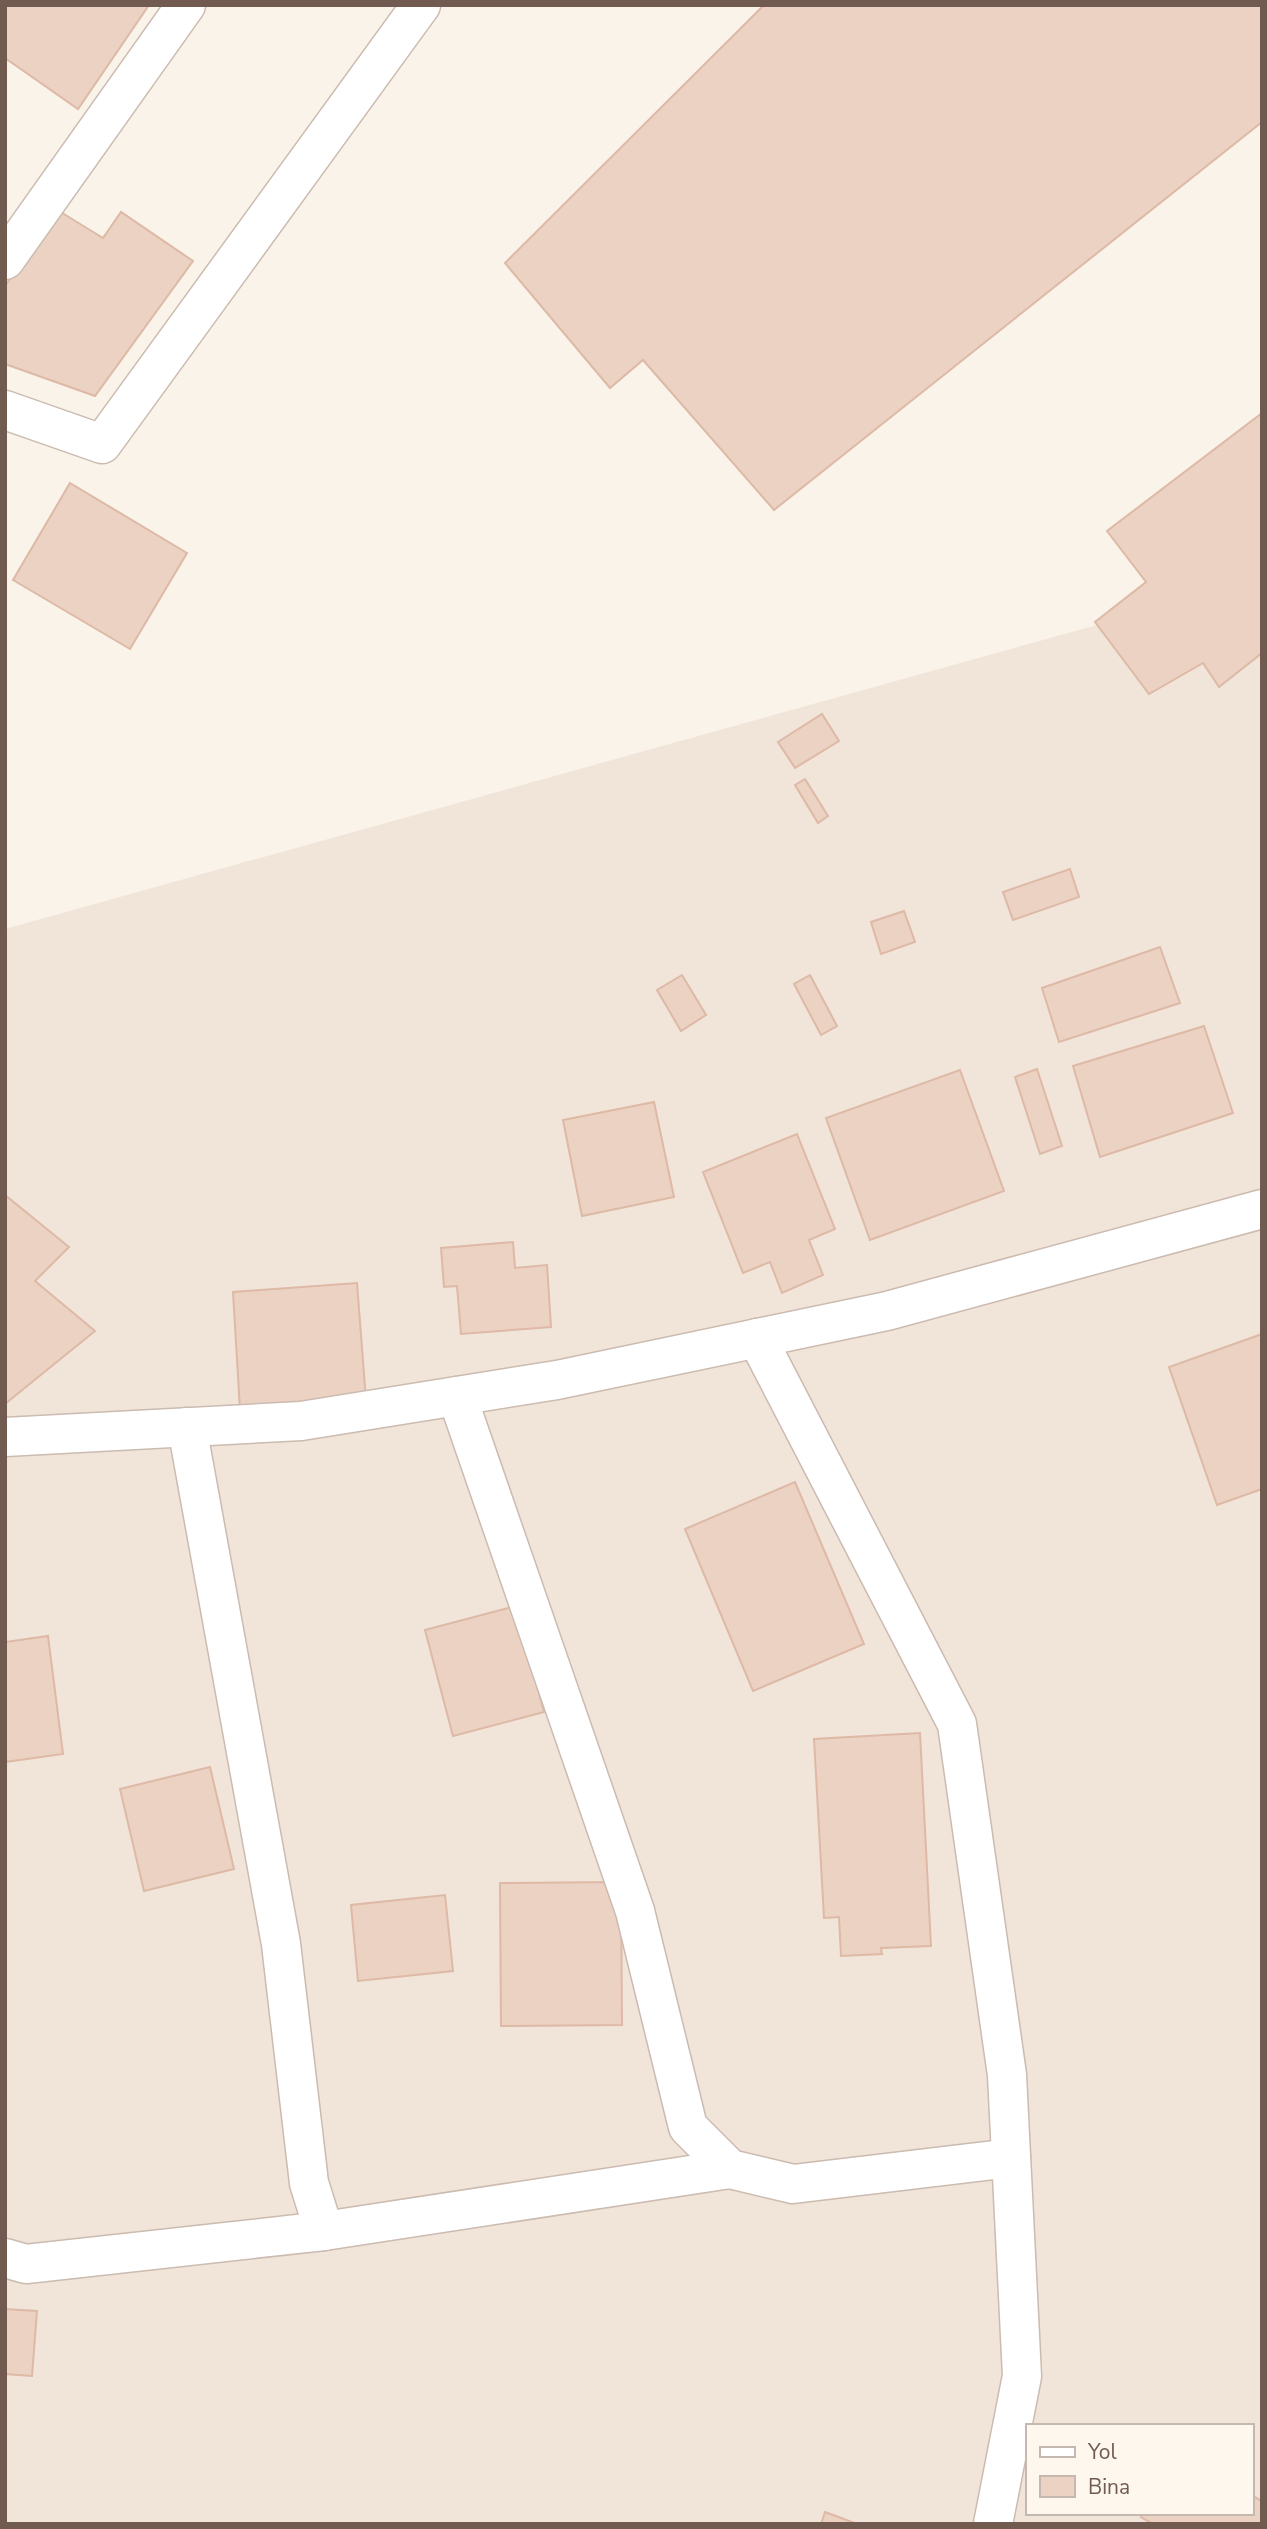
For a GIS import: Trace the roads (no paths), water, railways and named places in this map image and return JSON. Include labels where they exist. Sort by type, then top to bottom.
[{"type":"street","points":[[5,260],[186,5]]},
{"type":"street","points":[[5,410],[102,444],[421,5]]},
{"type":"street","points":[[5,1437],[301,1421],[557,1380],[887,1311],[1262,1209]]},
{"type":"street","points":[[757,1338],[957,1724],[1007,2075],[1023,2376],[993,2524]]},
{"type":"street","points":[[457,1396],[635,1911],[688,2127],[730,2169]]},
{"type":"street","points":[[187,1427],[281,1944],[309,2183],[324,2231]]},
{"type":"street","points":[[5,2259],[26,2264],[324,2231],[730,2169],[793,2184],[1011,2158]]}]
